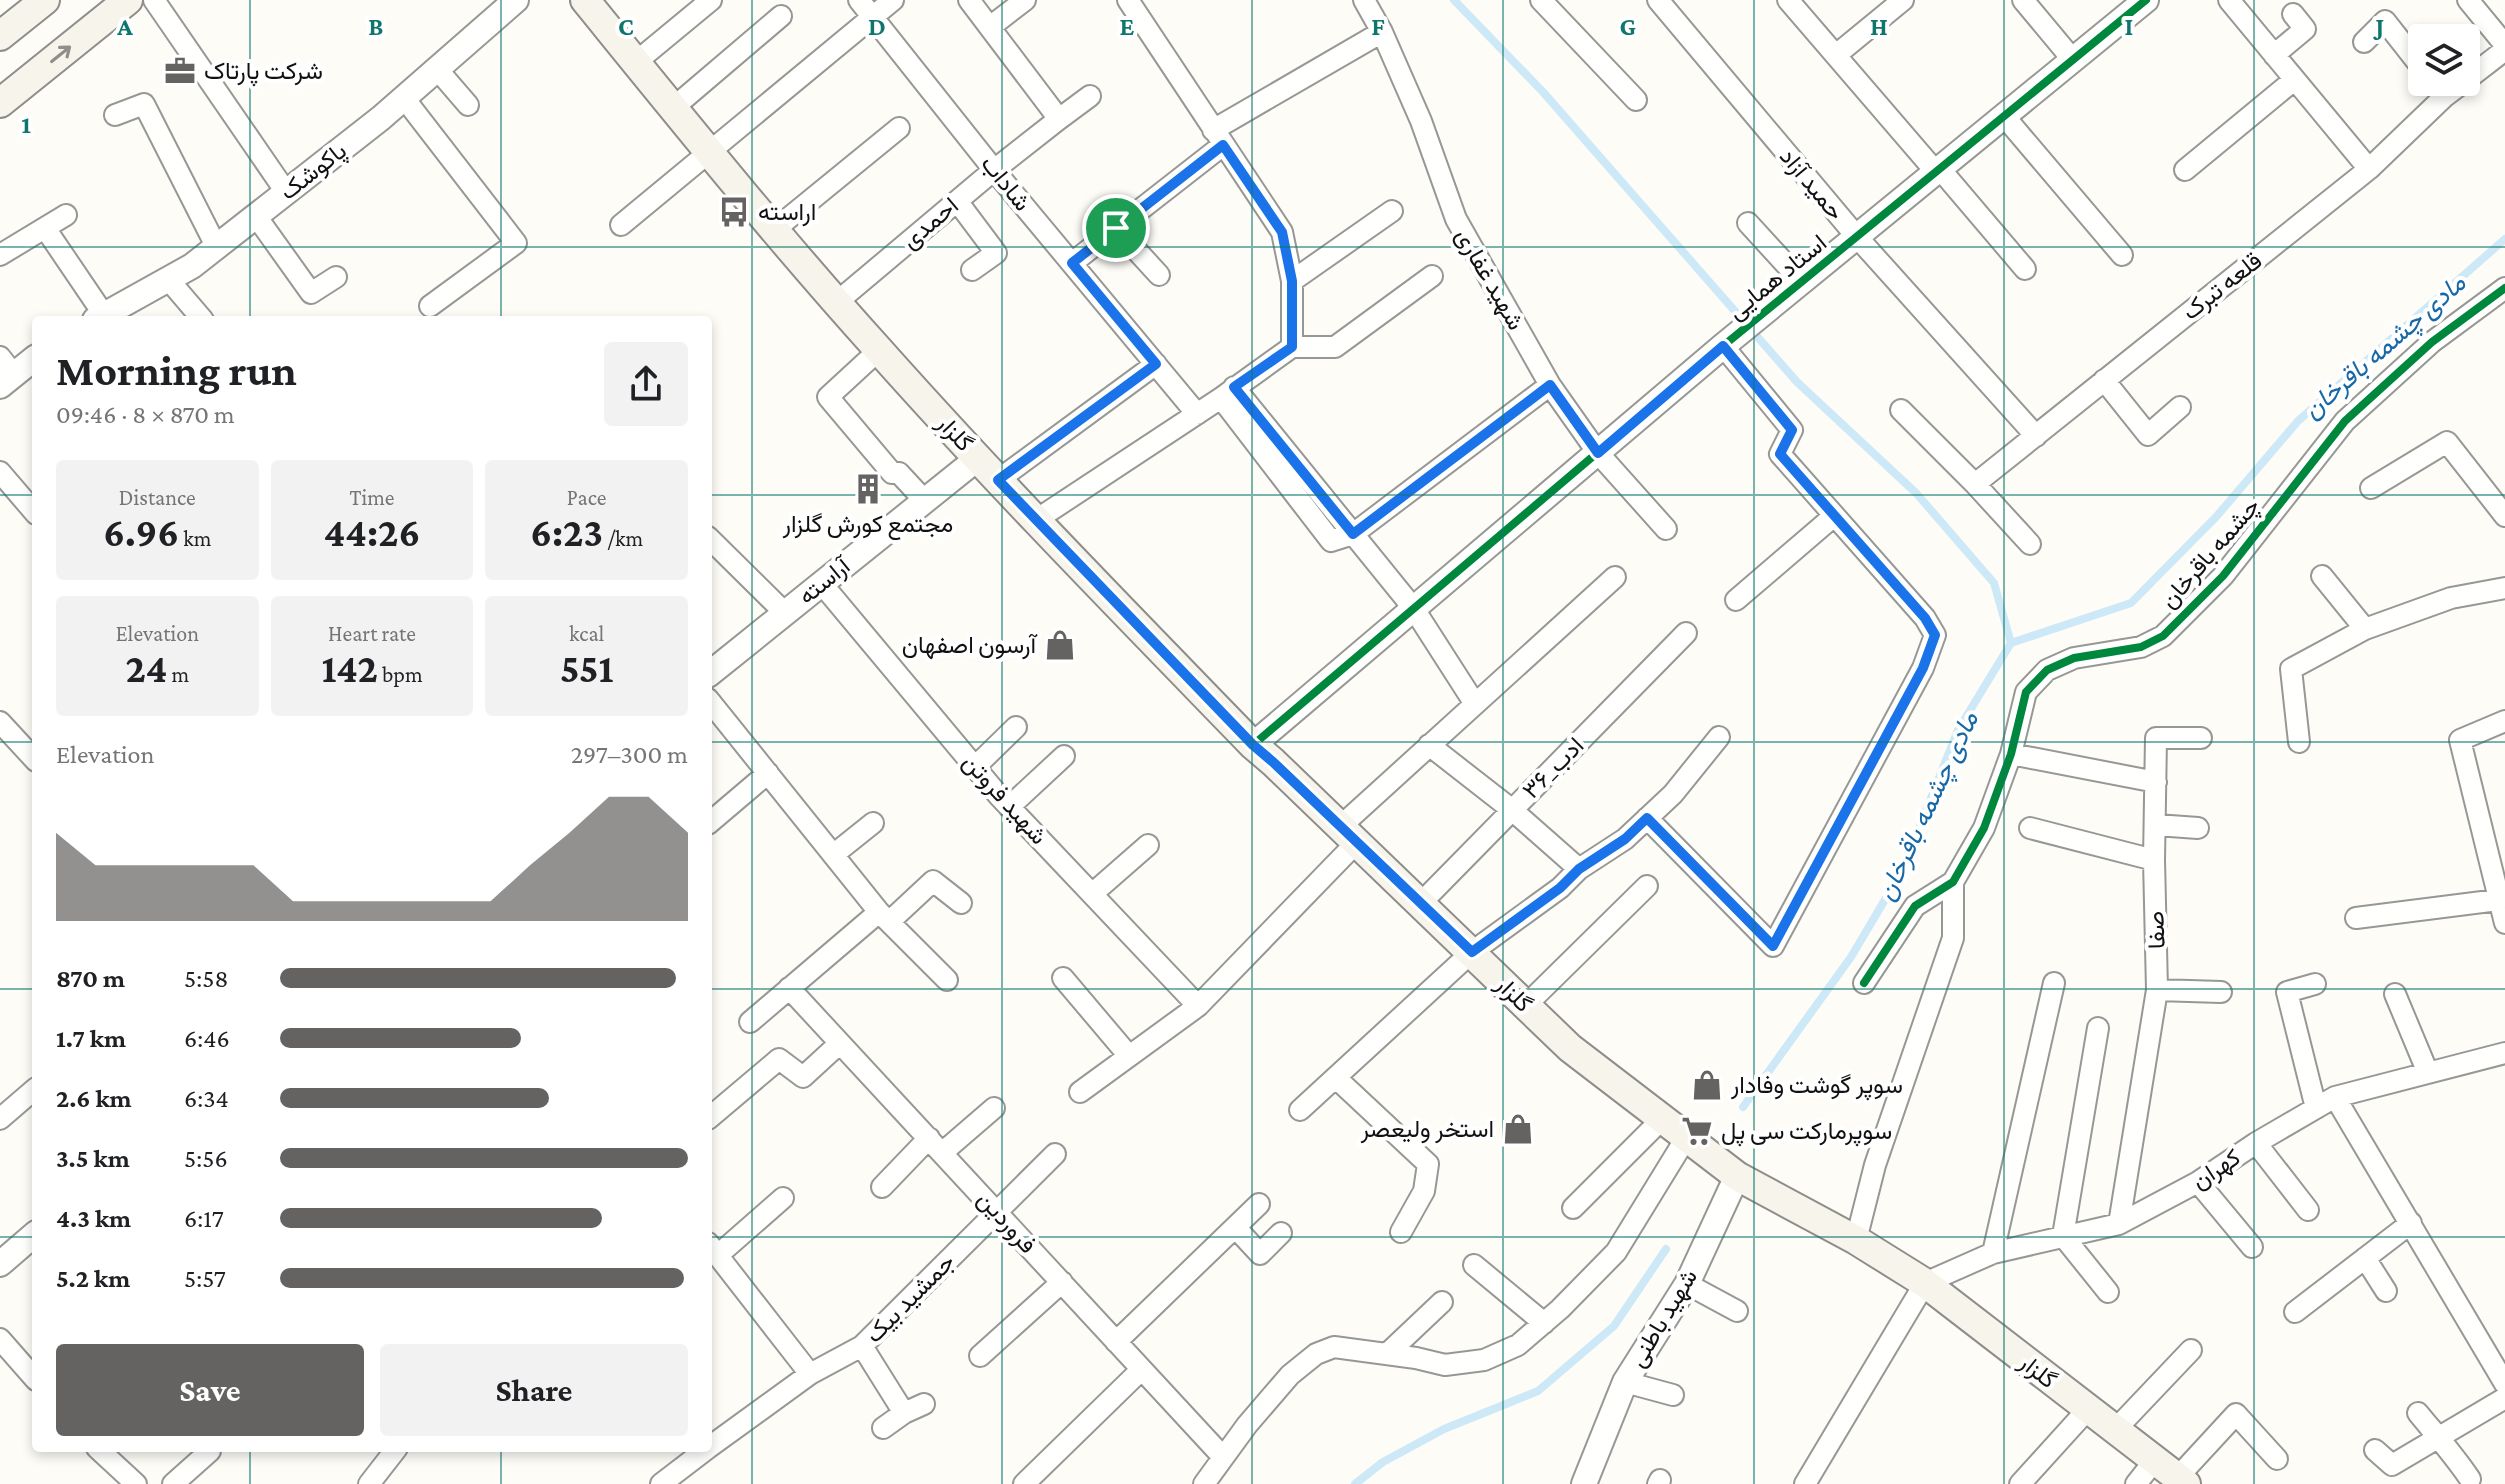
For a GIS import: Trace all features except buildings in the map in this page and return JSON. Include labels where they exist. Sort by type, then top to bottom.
[{"type":"main road","points":[[0,36],[45,0]]},
{"type":"main road","points":[[0,103],[128,0]]},
{"type":"main road","name":"گلزار","points":[[585,0],[774,230],[998,480],[1253,745],[1472,952],[1560,1040],[1737,1176],[1856,1240],[1925,1283],[2181,1481]]},
{"type":"street","points":[[154,0],[286,192]]},
{"type":"street","name":"پاکوشک","points":[[102,316],[192,266],[404,98],[516,0]]},
{"type":"street","points":[[636,62],[711,0]]},
{"type":"street","name":"شاداب","points":[[859,0],[994,170],[1197,414]]},
{"type":"street","points":[[621,225],[893,0]]},
{"type":"street","points":[[969,0],[1059,119]]},
{"type":"street","points":[[990,27],[1025,0]]},
{"type":"street","name":"شهید غفاری","points":[[1364,0],[1382,32],[1421,121],[1456,219],[1550,385],[1598,453],[1666,529]]},
{"type":"street","points":[[1541,0],[1636,100]]},
{"type":"street","name":"حمید آزاد","points":[[1658,0],[1857,237],[2036,436]]},
{"type":"street","points":[[1788,0],[2025,269]]},
{"type":"street","points":[[1836,55],[1903,0]]},
{"type":"street","points":[[2023,0],[2073,60]]},
{"type":"street","name":"استاد همایی","points":[[1253,745],[1723,346],[2146,0]]},
{"type":"street","points":[[2229,0],[2369,169]]},
{"type":"street","points":[[2468,0],[2505,48]]},
{"type":"street","points":[[1134,2],[1218,137],[1282,232],[1292,281],[1292,347]]},
{"type":"street","points":[[2274,55],[2305,29],[2293,14]]},
{"type":"street","points":[[673,108],[781,16]]},
{"type":"street","points":[[2364,42],[2385,21],[2408,50]]},
{"type":"street","points":[[1072,263],[1218,137],[1382,32]]},
{"type":"street","name":"قلعه تبرک","points":[[2480,69],[2505,48]]},
{"type":"street","points":[[437,69],[468,105]]},
{"type":"street","points":[[2185,170],[2294,80]]},
{"type":"street","name":"احمدی","points":[[837,302],[994,170],[1090,96]]},
{"type":"street","name":"قلعه تبرک","points":[[1975,484],[2369,169],[2433,96]]},
{"type":"street","points":[[404,98],[516,243],[430,306]]},
{"type":"street","points":[[115,115],[144,104],[216,246]]},
{"type":"street","points":[[2004,116],[2122,255]]},
{"type":"street","points":[[774,230],[899,128]]},
{"type":"street","points":[[957,201],[996,253],[972,270]]},
{"type":"street","points":[[1292,281],[1392,211]]},
{"type":"street","points":[[0,255],[66,215]]},
{"type":"street","points":[[256,216],[311,293],[336,277]]},
{"type":"street","points":[[1748,223],[1795,287]]},
{"type":"street","points":[[45,228],[99,316]]},
{"type":"street","points":[[1116,228],[1159,275]]},
{"type":"street","points":[[1036,520],[1292,347],[1335,347],[1432,276]]},
{"type":"street","points":[[168,279],[200,316]]},
{"type":"street","name":"چشمه باقرخان","points":[[1864,983],[1915,906],[1953,882],[1984,828],[2011,754],[2026,692],[2047,670],[2074,658],[2141,647],[2163,636],[2223,576],[2345,421],[2432,342],[2505,288]]},
{"type":"street","points":[[1647,818],[1773,946],[1923,668],[1935,635],[1925,618],[1780,454],[1792,430],[1723,346]]},
{"type":"street","points":[[879,350],[828,397],[892,473],[899,473],[925,501]]},
{"type":"street","points":[[5,373],[32,359]]},
{"type":"street","points":[[998,480],[1156,364]]},
{"type":"street","points":[[2104,380],[2148,435],[2180,407]]},
{"type":"street","points":[[1353,534],[1550,385]]},
{"type":"street","points":[[1228,393],[1353,534],[1414,609],[1475,704]]},
{"type":"street","points":[[1901,410],[2030,544]]},
{"type":"street","points":[[2371,488],[2447,442],[2505,516]]},
{"type":"street","name":"آراسته","points":[[712,672],[978,458]]},
{"type":"street","points":[[0,472],[32,509]]},
{"type":"street","points":[[1736,600],[1834,516]]},
{"type":"street","points":[[712,541],[785,613]]},
{"type":"street","points":[[2322,576],[2365,629]]},
{"type":"street","points":[[1080,1092],[1198,1006],[1429,745],[1615,577]]},
{"type":"street","name":"شهید فروتن","points":[[822,584],[1009,807],[1198,1006]]},
{"type":"street","points":[[2299,742],[2291,669],[2365,629],[2451,598],[2505,588]]},
{"type":"street","name":"۳۶_ادب","points":[[1421,903],[1686,633]]},
{"type":"street","points":[[712,704],[884,917],[947,980]]},
{"type":"street","points":[[2505,721],[2460,740],[2505,923]]},
{"type":"street","points":[[0,722],[32,757]]},
{"type":"street","points":[[975,767],[1016,727]]},
{"type":"street","points":[[1300,1110],[1472,952],[1560,888],[1579,869],[1625,839],[1673,794],[1719,737]]},
{"type":"street","name":"صفا","points":[[2119,1224],[2157,990],[2154,860],[2156,738],[2201,738]]},
{"type":"street","points":[[1429,745],[1511,809],[1579,869]]},
{"type":"street","points":[[2011,754],[2156,782]]},
{"type":"street","points":[[1009,807],[1064,756]]},
{"type":"street","points":[[712,821],[768,773]]},
{"type":"street","points":[[833,855],[873,823]]},
{"type":"street","points":[[2156,825],[2198,828]]},
{"type":"street","points":[[2030,828],[2154,860]]},
{"type":"street","points":[[1092,894],[1148,845]]},
{"type":"street","points":[[750,1022],[789,988],[933,881],[961,903]]},
{"type":"street","points":[[1856,1240],[1875,1165],[1953,938],[1953,882]]},
{"type":"street","points":[[1525,1006],[1647,886]]},
{"type":"street","points":[[2356,918],[2498,900]]},
{"type":"street","points":[[1063,978],[1129,1056]]},
{"type":"street","points":[[1993,1253],[2054,983]]},
{"type":"street","points":[[2315,984],[2287,992],[2316,1108]]},
{"type":"street","name":"فروردین","points":[[789,988],[1223,1457]]},
{"type":"street","points":[[2157,990],[2221,992]]},
{"type":"street","points":[[2395,994],[2428,1073]]},
{"type":"street","points":[[2098,1028],[2063,1236],[2108,1292]]},
{"type":"street","points":[[712,1116],[779,1059],[803,1077],[840,1043]]},
{"type":"street","name":"کهران","points":[[1925,1283],[1993,1253],[2119,1224],[2198,1182],[2256,1143],[2335,1097],[2505,1053]]},
{"type":"street","points":[[1336,1078],[1428,1164],[1424,1191],[1401,1232]]},
{"type":"street","points":[[0,1119],[32,1091]]},
{"type":"street","points":[[2335,1097],[2505,1384]]},
{"type":"street","points":[[882,1187],[936,1145],[994,1108]]},
{"type":"street","points":[[1573,1208],[1662,1119]]},
{"type":"street","points":[[1204,1484],[1247,1425],[1290,1375],[1316,1354],[1334,1347],[1445,1365],[1484,1360],[1518,1345],[1616,1252],[1686,1138]]},
{"type":"street","points":[[2256,1143],[2308,1210]]},
{"type":"street","name":"جمشید بیک","points":[[712,1444],[810,1374],[862,1346],[1055,1154]]},
{"type":"street","name":"شهید باطنی","points":[[1582,1479],[1625,1382],[1687,1284],[1737,1176]]},
{"type":"street","points":[[2198,1182],[2252,1247]]},
{"type":"street","points":[[783,1198],[713,1249],[810,1374]]},
{"type":"street","points":[[1116,1342],[1259,1204]]},
{"type":"street","points":[[2295,1312],[2411,1223]]},
{"type":"street","points":[[1235,1227],[1260,1254],[1281,1233]]},
{"type":"street","points":[[0,1264],[32,1236]]},
{"type":"street","points":[[2365,1258],[2386,1291]]},
{"type":"street","points":[[1474,1265],[1544,1323]]},
{"type":"street","points":[[980,1356],[1062,1282]]},
{"type":"street","points":[[1805,1484],[1925,1283]]},
{"type":"street","points":[[1687,1284],[1737,1311]]},
{"type":"street","points":[[1387,1354],[1442,1302]]},
{"type":"street","points":[[0,1339],[32,1375]]},
{"type":"street","points":[[862,1346],[904,1413]]},
{"type":"street","points":[[2115,1430],[2191,1350]]},
{"type":"street","points":[[1024,1484],[1141,1370]]},
{"type":"street","points":[[1625,1382],[1673,1395]]},
{"type":"street","points":[[2375,1450],[2392,1465],[2505,1398]]},
{"type":"street","points":[[883,1428],[924,1404]]},
{"type":"street","points":[[2020,1484],[2088,1409]]},
{"type":"street","points":[[2418,1413],[2449,1448],[2470,1479]]},
{"type":"street","points":[[2181,1481],[2236,1414],[2277,1459]]},
{"type":"street","points":[[107,1452],[133,1483]]},
{"type":"street","points":[[173,1484],[209,1452]]},
{"type":"street","points":[[369,1484],[394,1452]]},
{"type":"street","name":"جمشید بیک","points":[[661,1484],[702,1452]]},
{"type":"street","points":[[2136,1484],[2155,1460]]},
{"type":"waterway","points":[[1454,0],[1543,92],[1797,382],[1916,493],[1994,583],[2011,643]]},
{"type":"waterway","name":"مادی چشمه باقرخان","points":[[1743,1107],[1851,957],[1902,871],[1958,730],[2011,643],[2131,603],[2216,517],[2298,421],[2505,239]]},
{"type":"waterway","points":[[1355,1484],[1383,1462],[1444,1429],[1538,1391],[1614,1326],[1666,1249]]},
{"type":"cycle path","points":[[1253,745],[1723,346],[2146,0]]},
{"type":"cycle path","points":[[1864,983],[1915,906],[1953,882],[1984,828],[2011,754],[2026,692],[2047,670],[2074,658],[2141,647],[2163,636],[2223,576],[2345,421],[2432,342],[2505,288]]},
{"type":"cycle path","points":[[1647,818],[1773,946],[1923,668],[1935,635],[1925,618],[1780,454],[1792,430],[1723,346]]},
{"type":"place","name":"شرکت پارتاک","points":[[180,71]]},
{"type":"place","name":"اراسته","points":[[734,212]]},
{"type":"place","name":"مجتمع کورش گلزار","points":[[868,489]]},
{"type":"place","name":"آرسون اصفهان","points":[[1060,645]]},
{"type":"place","name":"سوپر گوشت وفادار","points":[[1707,1085]]},
{"type":"place","name":"استخر ولیعصر","points":[[1518,1129]]},
{"type":"place","name":"سوپرمارکت سی پل","points":[[1697,1131]]},
{"type":"route","points":[[1223,145],[1282,232],[1292,281],[1292,347],[1234,387],[1353,534],[1550,385],[1598,453],[1723,346],[1792,430],[1780,454],[1925,618],[1935,635],[1923,668],[1773,946],[1647,818],[1625,839],[1579,869],[1560,888],[1472,952],[1253,745],[998,480],[1156,364],[1072,263],[1116,228],[1223,145]]}]
